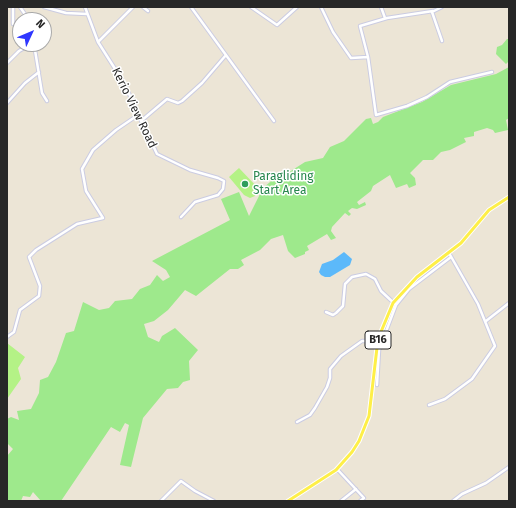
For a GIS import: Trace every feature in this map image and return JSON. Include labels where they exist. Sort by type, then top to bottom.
[{"type":"main road","name":"B16","points":[[288,501],[337,469],[352,452],[359,441],[369,416],[377,345],[384,322],[395,304],[417,277],[448,253],[471,232],[489,210],[509,197]]},
{"type":"street","points":[[44,7],[66,13],[87,14]]},
{"type":"street","name":"Kerio View Road","points":[[85,7],[98,42],[124,83],[151,144],[160,157],[224,182],[223,189],[218,195],[195,202],[181,217]]},
{"type":"street","points":[[98,42],[132,7]]},
{"type":"street","points":[[143,7],[148,11]]},
{"type":"street","points":[[191,7],[274,121]]},
{"type":"street","points":[[251,7],[277,25],[297,7]]},
{"type":"street","points":[[321,7],[333,32],[351,58],[368,57]]},
{"type":"street","points":[[381,7],[385,18]]},
{"type":"street","points":[[442,7],[433,11],[385,18],[360,26],[368,57],[376,115],[407,106],[427,97],[450,82],[492,72]]},
{"type":"street","points":[[433,11],[432,16],[442,41]]},
{"type":"street","points":[[7,63],[18,52]]},
{"type":"street","points":[[34,52],[42,93],[47,101]]},
{"type":"street","points":[[141,121],[167,99],[178,103],[182,101],[202,83],[226,55]]},
{"type":"street","points":[[7,103],[25,82],[39,72]]},
{"type":"street","points":[[7,337],[14,332],[20,310],[39,296],[40,286],[29,257],[36,250],[77,224],[103,218],[86,191],[82,169],[93,150],[116,130],[138,115]]},
{"type":"street","points":[[429,405],[448,397],[472,379],[495,348],[486,321],[448,253]]},
{"type":"street","points":[[377,385],[379,350],[395,304],[409,289],[451,257]]},
{"type":"street","points":[[326,312],[333,315],[336,313],[343,306],[345,284],[352,277],[366,274],[377,281],[380,291],[395,304]]},
{"type":"street","points":[[486,321],[509,303]]},
{"type":"street","points":[[297,422],[310,415],[315,408],[327,387],[330,378],[330,370],[341,356],[362,342],[367,341],[377,345]]},
{"type":"street","points":[[453,501],[462,494],[486,483],[509,466]]},
{"type":"street","points":[[337,469],[364,498],[360,501]]},
{"type":"street","points":[[161,501],[182,481],[195,491],[214,501]]},
{"type":"street","points":[[341,501],[356,490]]},
{"type":"green space","points":[[507,39],[509,39],[509,61],[506,64],[496,54],[497,47],[502,45]]},
{"type":"green space","points":[[509,67],[509,118],[506,120],[508,130],[495,133],[493,130],[487,128],[474,132],[474,136],[464,138],[466,142],[450,150],[441,152],[433,160],[423,160],[410,173],[415,178],[416,185],[409,188],[407,184],[396,188],[390,175],[373,186],[371,191],[357,202],[359,205],[365,202],[366,205],[357,209],[352,208],[348,211],[351,214],[349,216],[345,213],[332,227],[331,231],[336,238],[331,240],[327,234],[307,246],[309,250],[305,252],[305,254],[295,258],[288,251],[283,235],[271,239],[260,250],[241,260],[244,265],[238,269],[230,269],[196,296],[185,290],[168,310],[154,321],[144,324],[148,337],[159,342],[162,336],[175,328],[198,350],[189,361],[190,380],[183,382],[178,388],[167,389],[143,418],[131,467],[120,465],[129,425],[125,423],[120,432],[111,427],[61,501],[41,501],[33,492],[30,497],[23,496],[21,501],[7,501],[7,456],[13,449],[7,443],[7,419],[11,417],[19,420],[17,411],[31,409],[39,393],[40,380],[48,377],[56,362],[66,333],[74,331],[83,302],[99,310],[109,308],[115,301],[132,299],[140,289],[150,285],[157,275],[163,281],[170,277],[166,270],[152,261],[230,220],[221,199],[239,192],[249,216],[263,188],[276,177],[283,176],[305,162],[323,158],[330,147],[344,141],[366,119],[371,118],[373,124],[378,122],[383,117],[422,102],[451,85],[496,74]]},
{"type":"green space","name":"Paragliding Start Area","points":[[239,168],[258,188],[255,196],[250,198],[244,195],[229,177]]},
{"type":"green space","points":[[7,343],[25,357],[18,368],[21,379],[7,399]]},
{"type":"water","points":[[344,252],[352,259],[350,265],[330,277],[321,275],[319,272],[322,264],[333,260]]},
{"type":"place","name":"Paragliding Start Area","points":[[245,184]]}]
